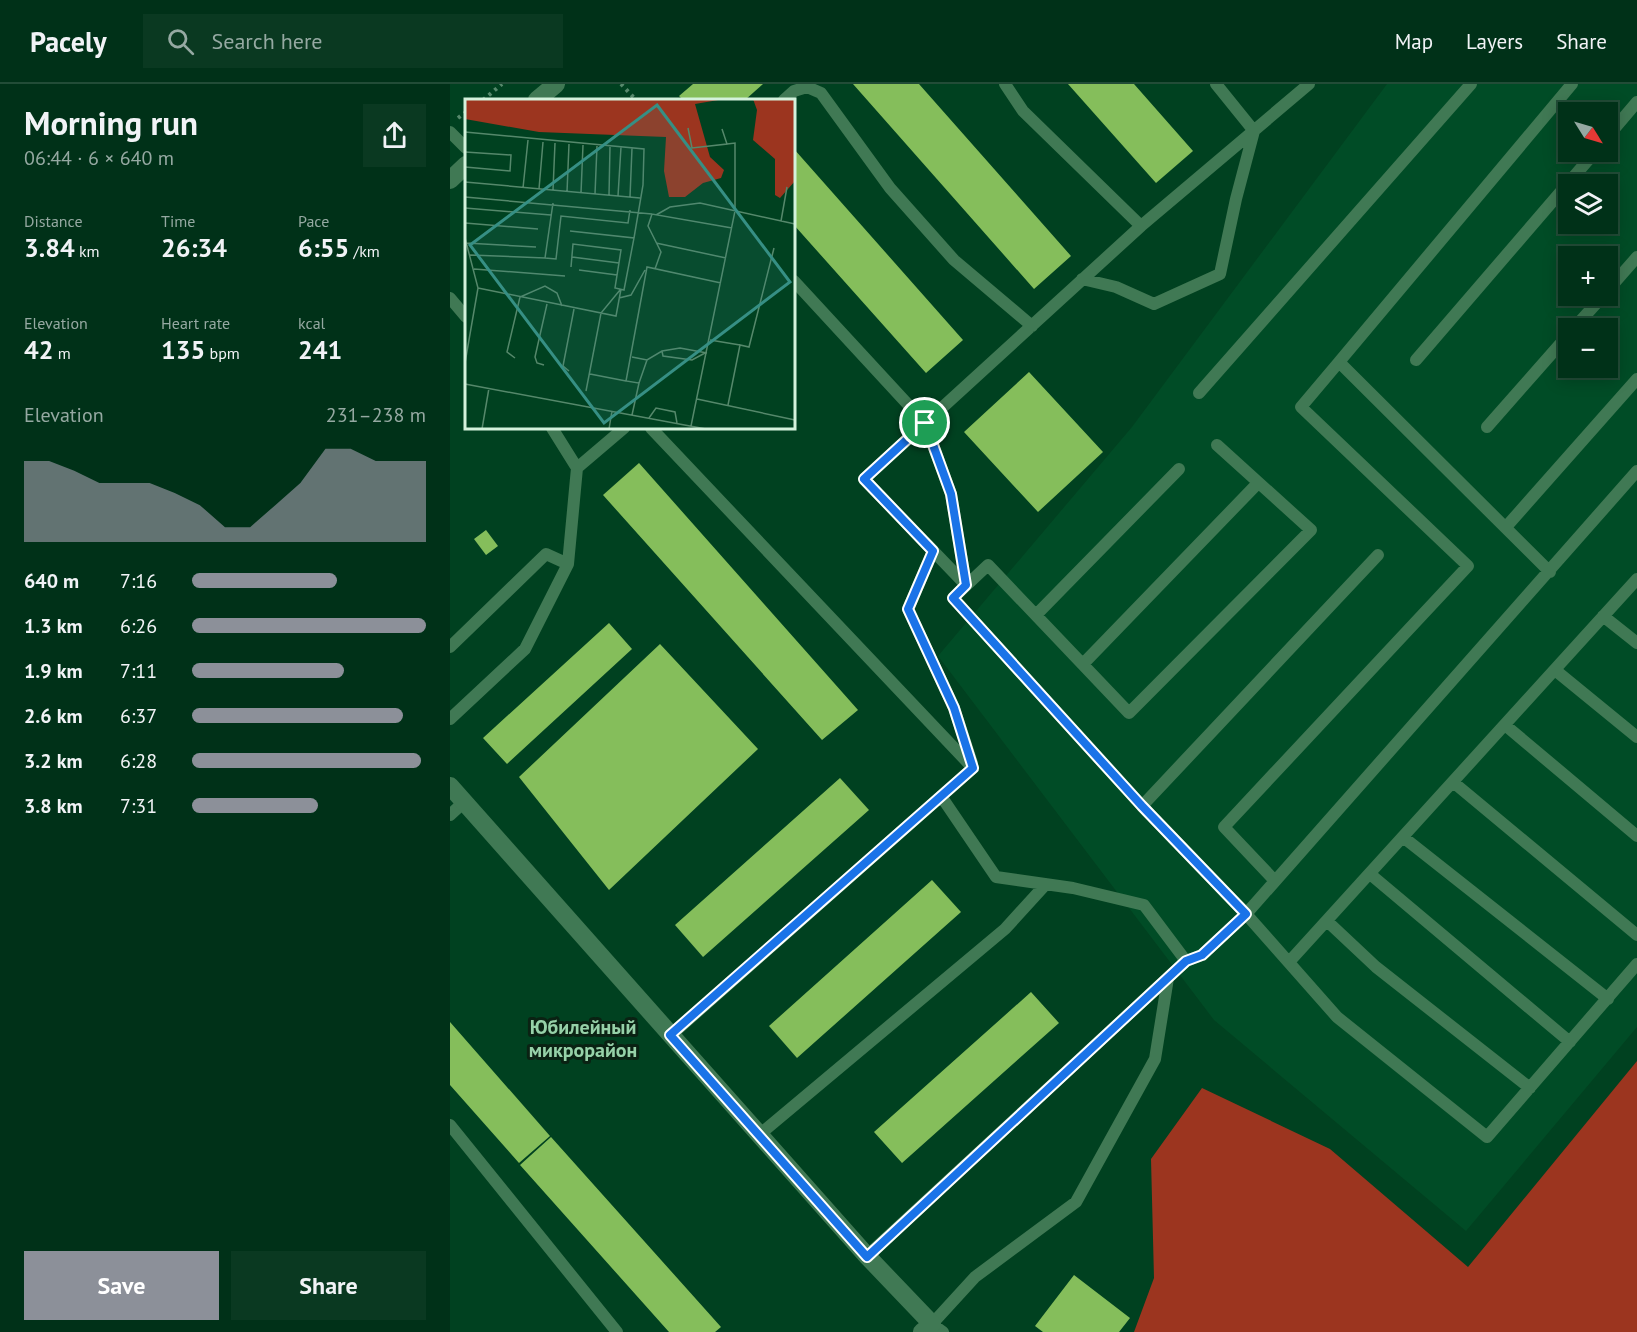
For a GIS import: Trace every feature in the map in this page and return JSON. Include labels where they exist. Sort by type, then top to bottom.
[{"type":"street","points":[[538,99],[556,84]]},
{"type":"street","points":[[450,180],[465,166]]},
{"type":"street","points":[[450,786],[932,1329]]},
{"type":"lane","points":[[1005,84],[1023,111],[1141,226]]},
{"type":"lane","points":[[1216,84],[1254,130]]},
{"type":"lane","points":[[966,585],[864,479],[1141,226],[1309,84]]},
{"type":"lane","points":[[1198,393],[1471,84]]},
{"type":"lane","points":[[1275,881],[1224,827],[1468,566],[1301,407],[1572,84]]},
{"type":"lane","points":[[785,99],[794,91],[807,87],[820,93],[890,188],[954,260],[1032,326]]},
{"type":"lane","points":[[1618,124],[1637,102]]},
{"type":"lane","points":[[1082,279],[1116,286],[1154,304],[1220,274],[1254,130]]},
{"type":"lane","points":[[450,132],[465,147]]},
{"type":"lane","points":[[1416,360],[1585,162]]},
{"type":"lane","points":[[1618,279],[1637,257]]},
{"type":"lane","points":[[795,281],[925,423],[951,494],[966,585]]},
{"type":"lane","points":[[450,298],[465,316]]},
{"type":"lane","points":[[1583,318],[1594,306]]},
{"type":"lane","points":[[1487,427],[1558,346]]},
{"type":"lane","points":[[1339,362],[1550,572]]},
{"type":"lane","points":[[1506,527],[1637,379]]},
{"type":"lane","points":[[450,719],[525,649],[568,564],[578,468],[553,429]]},
{"type":"lane","points":[[578,468],[623,429]]},
{"type":"lane","points":[[652,429],[973,768]]},
{"type":"lane","points":[[1217,446],[1311,530],[1130,713],[988,565],[953,598],[1142,806],[1246,914],[1337,1017],[1487,1137],[1637,964]]},
{"type":"lane","points":[[1035,615],[1179,469]]},
{"type":"lane","points":[[867,1257],[1186,961],[1202,955],[1246,914],[1637,471]]},
{"type":"lane","points":[[1083,664],[1258,483]]},
{"type":"lane","points":[[933,551],[908,609],[954,708],[973,768]]},
{"type":"lane","points":[[450,647],[546,554],[568,564]]},
{"type":"lane","points":[[1142,806],[1378,555]]},
{"type":"lane","points":[[1289,962],[1637,579]]},
{"type":"lane","points":[[1603,616],[1637,644]]},
{"type":"lane","points":[[1555,670],[1637,737]]},
{"type":"lane","points":[[1505,725],[1637,836]]},
{"type":"lane","points":[[670,1035],[973,768]]},
{"type":"lane","points":[[1453,782],[1637,935]]},
{"type":"lane","points":[[941,796],[996,877],[1073,888],[1144,905],[1186,961]]},
{"type":"lane","points":[[450,815],[464,802]]},
{"type":"lane","points":[[1403,837],[1608,999]]},
{"type":"lane","points":[[1370,874],[1570,1042]]},
{"type":"lane","points":[[759,1135],[1005,929],[1046,884]]},
{"type":"lane","points":[[1327,921],[1377,968],[1530,1088]]},
{"type":"lane","points":[[932,1329],[975,1277],[1076,1202],[1155,1059],[1168,978]]},
{"type":"lane","points":[[450,1125],[616,1332]]},
{"type":"path","points":[[484,99],[502,84]]},
{"type":"path","points":[[621,84],[635,99]]},
{"type":"shaded area","points":[[1387,84],[1637,84],[1637,1027],[1466,1231],[1214,1020],[938,656],[1132,427]]},
{"type":"shaded area","points":[[1637,1061],[1637,1332],[1134,1332],[1154,1278],[1151,1159],[1202,1088],[1330,1149],[1468,1267]]},
{"type":"building","points":[[693,84],[763,84],[746,99],[682,99],[679,96]]},
{"type":"building","points":[[853,84],[919,84],[1071,256],[1034,289]]},
{"type":"building","points":[[1068,84],[1134,84],[1193,151],[1156,183]]},
{"type":"building","points":[[795,150],[963,340],[926,373],[795,226]]},
{"type":"building","points":[[1029,372],[1103,452],[1038,512],[964,432]]},
{"type":"building","points":[[639,463],[858,710],[822,740],[603,495]]},
{"type":"building","points":[[486,530],[498,546],[486,555],[474,539]]},
{"type":"building","points":[[609,623],[632,649],[507,764],[483,738]]},
{"type":"building","points":[[660,644],[758,749],[609,890],[519,777]]},
{"type":"building","points":[[840,778],[869,810],[703,957],[675,925]]},
{"type":"building","points":[[932,880],[961,912],[797,1058],[769,1026]]},
{"type":"building","points":[[1031,992],[1059,1023],[902,1163],[874,1132]]},
{"type":"building","points":[[450,1022],[550,1136],[519,1163],[450,1085]]},
{"type":"building","points":[[551,1137],[721,1327],[715,1332],[669,1332],[520,1165]]},
{"type":"building","points":[[1074,1275],[1130,1318],[1119,1332],[1043,1332],[1035,1326]]},
{"type":"district","name":"Юбилейный микрорайон","points":[[583,1038]]},
{"type":"route","points":[[925,423],[951,494],[966,585],[953,598],[1142,806],[1246,914],[1202,955],[1186,961],[867,1257],[670,1035],[973,768],[954,708],[908,609],[933,551],[864,479],[925,423]]}]
